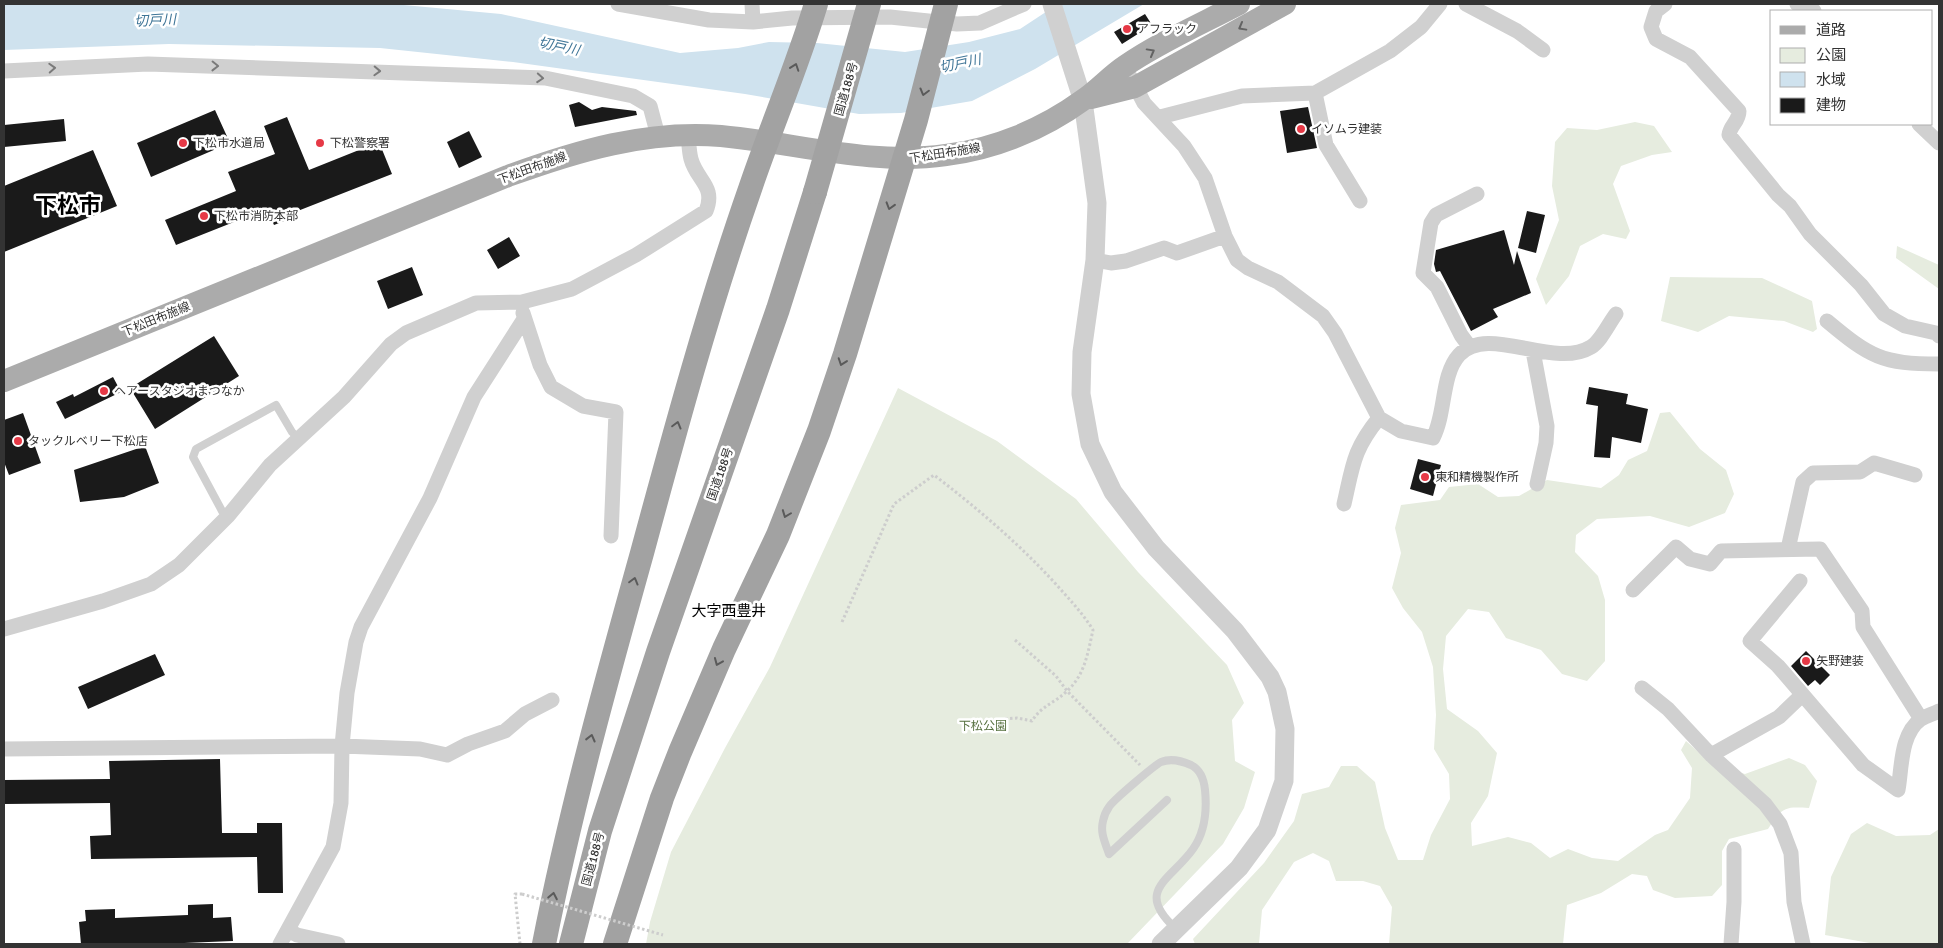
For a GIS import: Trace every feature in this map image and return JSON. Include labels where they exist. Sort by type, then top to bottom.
[{"type":"highway","name":"国道188号","points":[[571,944],[600,831],[655,662],[778,308],[815,192],[868,4]]},
{"type":"highway","points":[[544,944],[560,864],[601,700],[690,377],[750,188],[782,106],[812,16]]},
{"type":"highway","points":[[615,944],[662,798],[680,752],[724,649],[778,535],[819,431],[845,354],[916,120],[943,18]]},
{"type":"main road","name":"下松田布施線","points":[[4,381],[508,176],[554,159],[605,144],[658,136],[688,135],[768,142],[903,160],[947,155],[990,146],[1044,125],[1083,101],[1126,66],[1239,4]]},
{"type":"main road","name":"下松田布施線","points":[[1083,101],[1135,87],[1285,4]]},
{"type":"street","points":[[618,4],[709,20],[752,22],[812,16],[943,18],[980,23],[1024,4]]},
{"type":"street","points":[[752,4],[752,22]]},
{"type":"street","points":[[1052,4],[1083,101],[1097,203],[1095,260],[1082,361],[1081,394],[1090,444],[1113,492],[1156,548],[1235,631],[1270,677],[1277,692],[1285,729],[1284,781],[1267,830],[1239,868],[1161,944]]},
{"type":"street","points":[[1160,117],[1242,96],[1315,93],[1390,51],[1421,27],[1440,4]]},
{"type":"street","points":[[1466,4],[1517,31],[1543,50]]},
{"type":"street","points":[[1665,4],[1656,12],[1651,27],[1656,39],[1690,57],[1740,111],[1739,119],[1729,129],[1728,135],[1778,196],[1790,206],[1810,234],[1861,285],[1884,314],[1905,326],[1936,333],[1939,336]]},
{"type":"street","points":[[1797,4],[1812,10]]},
{"type":"street","points":[[4,71],[148,64],[545,78],[633,96],[650,106],[658,136]]},
{"type":"street","points":[[1126,66],[1144,102],[1160,117],[1184,146],[1205,178],[1225,236],[1237,260],[1248,268],[1278,282],[1322,316],[1335,333],[1379,418],[1401,431],[1433,438],[1440,425],[1450,372],[1458,356],[1469,346],[1479,343],[1533,351],[1579,352],[1593,346],[1616,314]]},
{"type":"street","points":[[1315,93],[1326,145],[1360,201]]},
{"type":"street","points":[[1920,125],[1939,143]]},
{"type":"street","points":[[4,628],[103,601],[151,584],[179,566],[228,516],[270,466],[344,397],[391,344],[406,333],[476,303],[522,302],[572,289],[636,255],[706,211],[710,200],[708,188],[696,171],[690,158],[688,135]]},
{"type":"street","points":[[1469,346],[1461,336],[1437,287],[1423,273],[1431,223],[1436,214],[1477,194]]},
{"type":"street","points":[[1095,260],[1112,263],[1126,261],[1164,248],[1177,253],[1225,236]]},
{"type":"street","points":[[522,302],[524,319],[540,365],[551,387],[583,406],[616,412],[611,536]]},
{"type":"street","points":[[280,944],[333,847],[341,803],[342,746],[347,693],[356,642],[361,627],[430,498],[474,397],[524,319]]},
{"type":"street","points":[[1827,321],[1858,346],[1885,360],[1903,364],[1939,364]]},
{"type":"street","points":[[1533,351],[1547,426],[1546,443],[1537,484]]},
{"type":"street","points":[[1344,504],[1356,454],[1362,439],[1379,418]]},
{"type":"street","points":[[1788,549],[1803,482],[1813,473],[1860,472],[1874,463],[1915,475]]},
{"type":"street","points":[[1633,590],[1676,547],[1690,559],[1710,564],[1721,551],[1820,549],[1862,611],[1863,626],[1921,719]]},
{"type":"street","points":[[1800,581],[1750,640],[1778,666],[1864,765],[1898,790],[1905,744],[1912,729],[1921,719],[1939,711]]},
{"type":"street","points":[[1642,688],[1668,709],[1711,755],[1765,804],[1780,824],[1791,853],[1794,902],[1803,944]]},
{"type":"street","points":[[1711,755],[1778,717],[1802,695]]},
{"type":"street","points":[[4,749],[342,746],[420,749],[447,754],[468,744],[506,731],[525,714],[552,700]]},
{"type":"street","points":[[1731,944],[1734,902],[1734,849]]},
{"type":"street","points":[[288,930],[297,935],[338,944]]},
{"type":"lane","points":[[228,516],[222,511],[193,457],[196,449],[276,405],[292,432],[298,438]]},
{"type":"lane","points":[[1167,800],[1109,854],[1101,833],[1103,819],[1109,805],[1161,762],[1180,760],[1195,767],[1204,780],[1206,805],[1204,825],[1194,848],[1160,885],[1156,900],[1161,915],[1176,928]]},
{"type":"path","points":[[842,622],[894,504],[934,475],[985,513],[1030,556],[1084,614],[1093,630],[1086,662],[1078,677],[1067,691],[1040,709],[1032,721],[1017,718],[1004,719]]},
{"type":"path","points":[[1015,640],[1056,676],[1067,691],[1148,773]]},
{"type":"path","points":[[520,944],[515,894],[522,894],[663,935]]},
{"type":"green space","points":[[1635,122],[1654,126],[1672,152],[1652,155],[1621,166],[1613,184],[1630,231],[1626,239],[1603,234],[1580,246],[1569,276],[1546,305],[1536,279],[1559,220],[1552,186],[1555,142],[1567,128],[1597,130]]},
{"type":"green space","points":[[1897,246],[1939,265],[1939,289],[1896,258]]},
{"type":"green space","points":[[1670,277],[1762,278],[1812,301],[1817,329],[1813,332],[1784,321],[1729,316],[1698,332],[1661,321]]},
{"type":"green space","name":"下松公園","points":[[898,388],[997,441],[1076,499],[1138,572],[1227,665],[1244,703],[1232,720],[1235,761],[1255,772],[1244,808],[1223,844],[1127,944],[646,944],[650,922],[671,852],[770,667]]},
{"type":"green space","points":[[1670,412],[1700,449],[1726,470],[1734,494],[1725,513],[1689,527],[1650,516],[1597,519],[1576,535],[1575,552],[1598,576],[1605,600],[1605,661],[1587,681],[1562,674],[1541,650],[1506,638],[1489,612],[1468,609],[1446,636],[1443,669],[1447,709],[1478,731],[1497,753],[1488,796],[1471,823],[1472,846],[1508,837],[1531,843],[1550,858],[1568,849],[1592,858],[1618,861],[1655,835],[1668,830],[1690,798],[1692,768],[1681,750],[1686,741],[1712,764],[1745,774],[1789,758],[1805,765],[1817,781],[1809,808],[1788,808],[1780,813],[1768,829],[1729,839],[1722,851],[1722,885],[1712,896],[1675,898],[1653,890],[1647,876],[1632,874],[1601,893],[1567,905],[1563,944],[1389,944],[1392,907],[1380,886],[1363,881],[1336,881],[1329,861],[1313,853],[1294,862],[1262,910],[1259,944],[1195,944],[1193,939],[1264,863],[1294,821],[1302,794],[1329,787],[1341,766],[1357,766],[1375,782],[1385,828],[1398,860],[1423,860],[1431,835],[1450,799],[1449,774],[1434,749],[1436,715],[1433,667],[1422,632],[1403,608],[1392,588],[1401,553],[1395,528],[1401,505],[1440,500],[1449,487],[1478,484],[1498,497],[1519,496],[1547,480],[1601,488],[1619,475],[1628,460],[1647,451],[1660,413]]},
{"type":"green space","points":[[1867,823],[1896,836],[1930,835],[1939,829],[1939,944],[1875,944],[1825,935],[1831,877],[1851,834]]},
{"type":"water","name":"切戸川","points":[[4,4],[393,4],[501,14],[680,53],[738,48],[769,42],[817,43],[905,52],[969,42],[1020,29],[1058,4],[1144,4],[1035,69],[972,101],[901,113],[859,114],[745,94],[513,62],[380,48],[169,44],[4,50]]},
{"type":"building","name":"アフラック","points":[[1145,14],[1152,25],[1122,44],[1114,32]]},
{"type":"building","points":[[579,102],[592,110],[602,107],[636,111],[637,115],[575,127],[569,105]]},
{"type":"building","name":"イソムラ建装","points":[[1308,107],[1317,148],[1287,153],[1280,111]]},
{"type":"building","name":"下松市水道局","points":[[215,110],[230,143],[151,177],[137,143]]},
{"type":"building","points":[[287,117],[309,170],[379,142],[392,174],[290,214],[292,218],[274,225],[267,209],[176,245],[165,220],[236,191],[228,172],[275,154],[264,126]]},
{"type":"building","points":[[64,119],[66,141],[4,147],[4,125]]},
{"type":"building","points":[[469,131],[482,157],[459,168],[447,142]]},
{"type":"building","points":[[93,150],[117,206],[4,252],[4,186]]},
{"type":"building","points":[[1527,211],[1545,215],[1536,253],[1518,248]]},
{"type":"building","points":[[1504,230],[1514,265],[1517,251],[1531,293],[1493,309],[1498,317],[1471,331],[1440,271],[1436,272],[1434,264],[1436,250]]},
{"type":"building","points":[[509,237],[520,256],[498,269],[487,250]]},
{"type":"building","points":[[412,267],[423,295],[388,309],[377,281]]},
{"type":"building","points":[[214,336],[239,376],[155,429],[130,388]]},
{"type":"building","points":[[113,377],[121,392],[65,419],[56,402],[73,394],[74,397]]},
{"type":"building","points":[[1589,387],[1628,394],[1626,404],[1648,409],[1641,443],[1612,437],[1610,458],[1594,457],[1598,406],[1586,404]]},
{"type":"building","name":"タックルベリー下松店","points":[[23,413],[41,463],[9,475],[4,462],[4,420]]},
{"type":"building","points":[[145,446],[159,483],[124,497],[80,502],[74,470]]},
{"type":"building","name":"東和精機製作所","points":[[1418,459],[1441,465],[1433,496],[1410,489]]},
{"type":"building","name":"矢野建装","points":[[1806,651],[1830,675],[1820,685],[1815,680],[1808,686],[1791,666]]},
{"type":"building","points":[[155,654],[165,675],[88,709],[78,687]]},
{"type":"building","points":[[220,759],[222,833],[257,833],[257,823],[282,823],[283,893],[258,893],[257,857],[91,859],[90,836],[111,835],[110,803],[4,804],[4,780],[110,779],[109,761]]},
{"type":"building","points":[[213,904],[213,918],[231,917],[233,941],[160,944],[81,944],[79,922],[86,921],[85,910],[115,909],[115,918],[188,915],[188,905]]},
{"type":"place","name":"アフラック","points":[[1127,29]]},
{"type":"place","name":"イソムラ建装","points":[[1301,129]]},
{"type":"place","name":"下松市水道局","points":[[183,143]]},
{"type":"place","name":"下松警察署","points":[[320,143]]},
{"type":"place","name":"下松市消防本部","points":[[204,216]]},
{"type":"place","name":"ヘアースタジオまつなか","points":[[104,391]]},
{"type":"place","name":"タックルベリー下松店","points":[[18,441]]},
{"type":"place","name":"東和精機製作所","points":[[1425,477]]},
{"type":"place","name":"矢野建装","points":[[1806,661]]},
{"type":"district","name":"下松市","points":[[68,205]]},
{"type":"district","name":"大字西豊井","points":[[729,611]]}]
